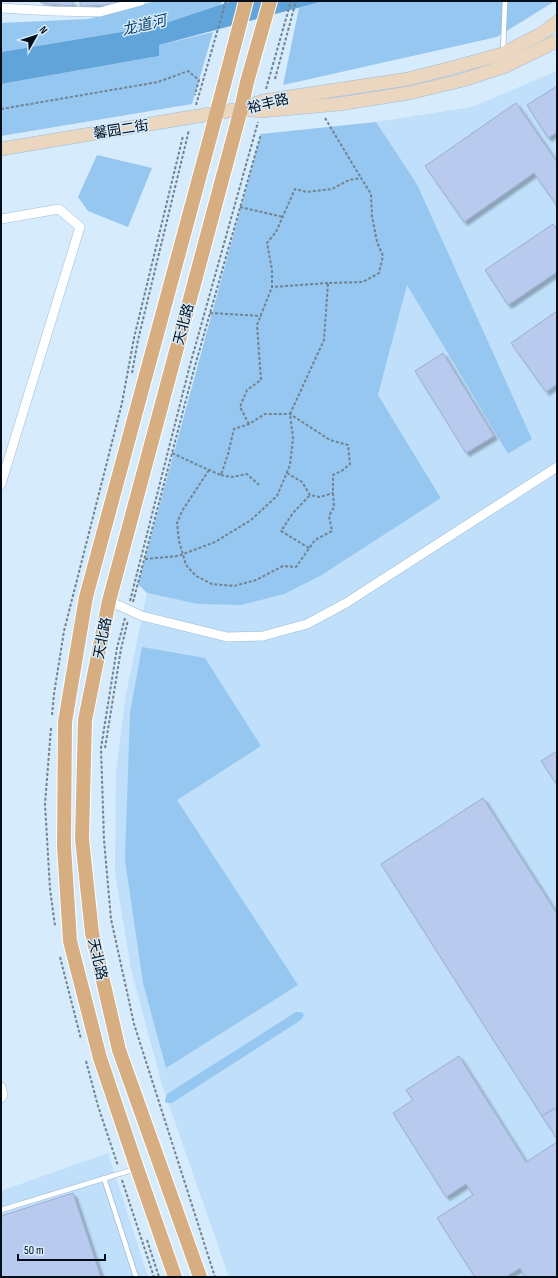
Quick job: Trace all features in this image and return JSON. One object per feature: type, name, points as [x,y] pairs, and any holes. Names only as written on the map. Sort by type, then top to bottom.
[{"type":"main road","name":"天北路","points":[[175,1277],[100,1058],[70,941],[64,846],[65,722],[86,597],[246,1]]},
{"type":"main road","name":"天北路","points":[[200,1277],[120,1050],[92,933],[82,838],[85,720],[109,601],[241,110],[247,82],[270,1]]},
{"type":"street","points":[[1,8],[100,12],[141,1]]},
{"type":"street","name":"裕丰路","points":[[241,110],[408,79],[502,54],[542,34],[557,22]]},
{"type":"street","name":"裕丰路","points":[[262,106],[339,104],[408,93],[463,80],[506,66],[557,41]]},
{"type":"street","name":"馨园二街","points":[[1,149],[241,110]]},
{"type":"street","points":[[1,218],[59,209],[80,227],[1,484]]},
{"type":"street","points":[[109,601],[129,611],[175,625],[227,637],[263,636],[306,624],[346,603],[557,467]]},
{"type":"street","points":[[1,1087],[3,1095],[1,1098]]},
{"type":"lane","points":[[502,54],[505,1]]},
{"type":"lane","points":[[1,1210],[137,1168]]},
{"type":"lane","points":[[104,1178],[136,1277]]},
{"type":"path","points":[[138,340],[192,117],[226,1]]},
{"type":"path","points":[[105,748],[121,649],[129,611],[190,365],[290,1]]},
{"type":"path","points":[[275,79],[296,1]]},
{"type":"path","points":[[1,109],[158,82],[188,71],[199,80],[195,95]]},
{"type":"path","points":[[272,287],[363,282],[378,273],[383,256],[377,242],[372,216],[371,194],[325,118]]},
{"type":"path","points":[[215,1277],[134,1024],[111,919],[104,840],[101,748],[117,648],[145,558],[210,313],[261,134]]},
{"type":"path","points":[[249,424],[240,407],[247,390],[261,380],[257,326],[272,287],[272,270],[267,243],[276,232],[295,189],[307,192],[332,189],[349,180],[361,178]]},
{"type":"path","points":[[240,207],[283,217]]},
{"type":"path","points":[[145,558],[178,556],[215,542],[251,520],[277,496],[290,466],[293,438],[290,414],[324,340],[328,284]]},
{"type":"path","points":[[210,313],[261,316]]},
{"type":"path","points":[[209,470],[182,511],[177,523],[179,541],[186,565],[196,576],[212,584],[234,586],[256,580],[283,566],[296,567],[316,540],[332,531],[329,516],[334,507],[333,474],[343,470],[350,464],[348,445],[330,440],[290,414],[265,414],[249,424],[234,429],[221,474]]},
{"type":"path","points":[[172,454],[209,470],[232,477],[247,474],[259,485]]},
{"type":"path","points":[[286,473],[302,482],[310,495],[320,497],[333,493]]},
{"type":"path","points":[[310,495],[293,513],[281,531],[310,548]]},
{"type":"shaded area","points":[[156,1],[222,1],[220,6],[157,26],[1,52],[1,23],[88,19]]},
{"type":"shaded area","name":"龙道河","points":[[232,1],[324,1],[159,45],[159,56],[1,84],[1,52],[157,26]]},
{"type":"shaded area","points":[[324,1],[555,1],[497,37],[283,85],[299,8]]},
{"type":"shaded area","points":[[213,32],[192,104],[1,136],[1,84],[159,56],[159,45]]},
{"type":"shaded area","points":[[557,71],[557,1277],[229,1277],[162,1085],[131,969],[115,873],[116,772],[126,694],[147,593],[198,604],[441,497],[378,395],[407,285],[508,454],[532,439],[417,184],[376,122],[472,107]]},
{"type":"shaded area","points":[[376,122],[417,184],[532,439],[508,454],[407,285],[378,395],[441,498],[320,576],[284,594],[241,605],[198,604],[147,593],[138,584],[261,134]]},
{"type":"shaded area","points":[[97,155],[152,168],[128,227],[88,211],[78,197]]},
{"type":"shaded area","points":[[142,647],[205,658],[261,746],[177,800],[298,985],[166,1068],[143,983],[125,860],[130,713]]},
{"type":"shaded area","points":[[296,1012],[302,1012],[304,1015],[301,1020],[172,1103],[166,1103],[165,1100],[167,1094]]},
{"type":"shaded area","points":[[108,1153],[148,1277],[1,1277],[1,1191]]},
{"type":"building","points":[[41,1],[73,1],[73,6],[41,3]]},
{"type":"building","points":[[80,1],[122,1],[111,5],[80,6]]},
{"type":"building","points":[[557,86],[557,132],[548,138],[527,105]]},
{"type":"building","points":[[516,103],[557,162],[557,206],[534,173],[464,222],[425,166]]},
{"type":"building","points":[[553,224],[557,230],[557,272],[508,305],[485,270]]},
{"type":"building","points":[[557,311],[557,384],[546,392],[511,343]]},
{"type":"building","points":[[443,353],[494,436],[466,453],[415,371]]},
{"type":"building","points":[[557,751],[557,785],[541,761]]},
{"type":"building","points":[[483,798],[557,914],[557,1107],[542,1116],[381,864]]},
{"type":"building","points":[[459,1056],[526,1162],[557,1142],[557,1277],[525,1277],[520,1268],[506,1277],[475,1277],[437,1218],[473,1195],[466,1184],[446,1197],[393,1113],[413,1100],[406,1090]]},
{"type":"building","points":[[557,1107],[557,1139],[542,1116]]},
{"type":"building","points":[[73,1193],[101,1277],[1,1277],[1,1216]]}]
